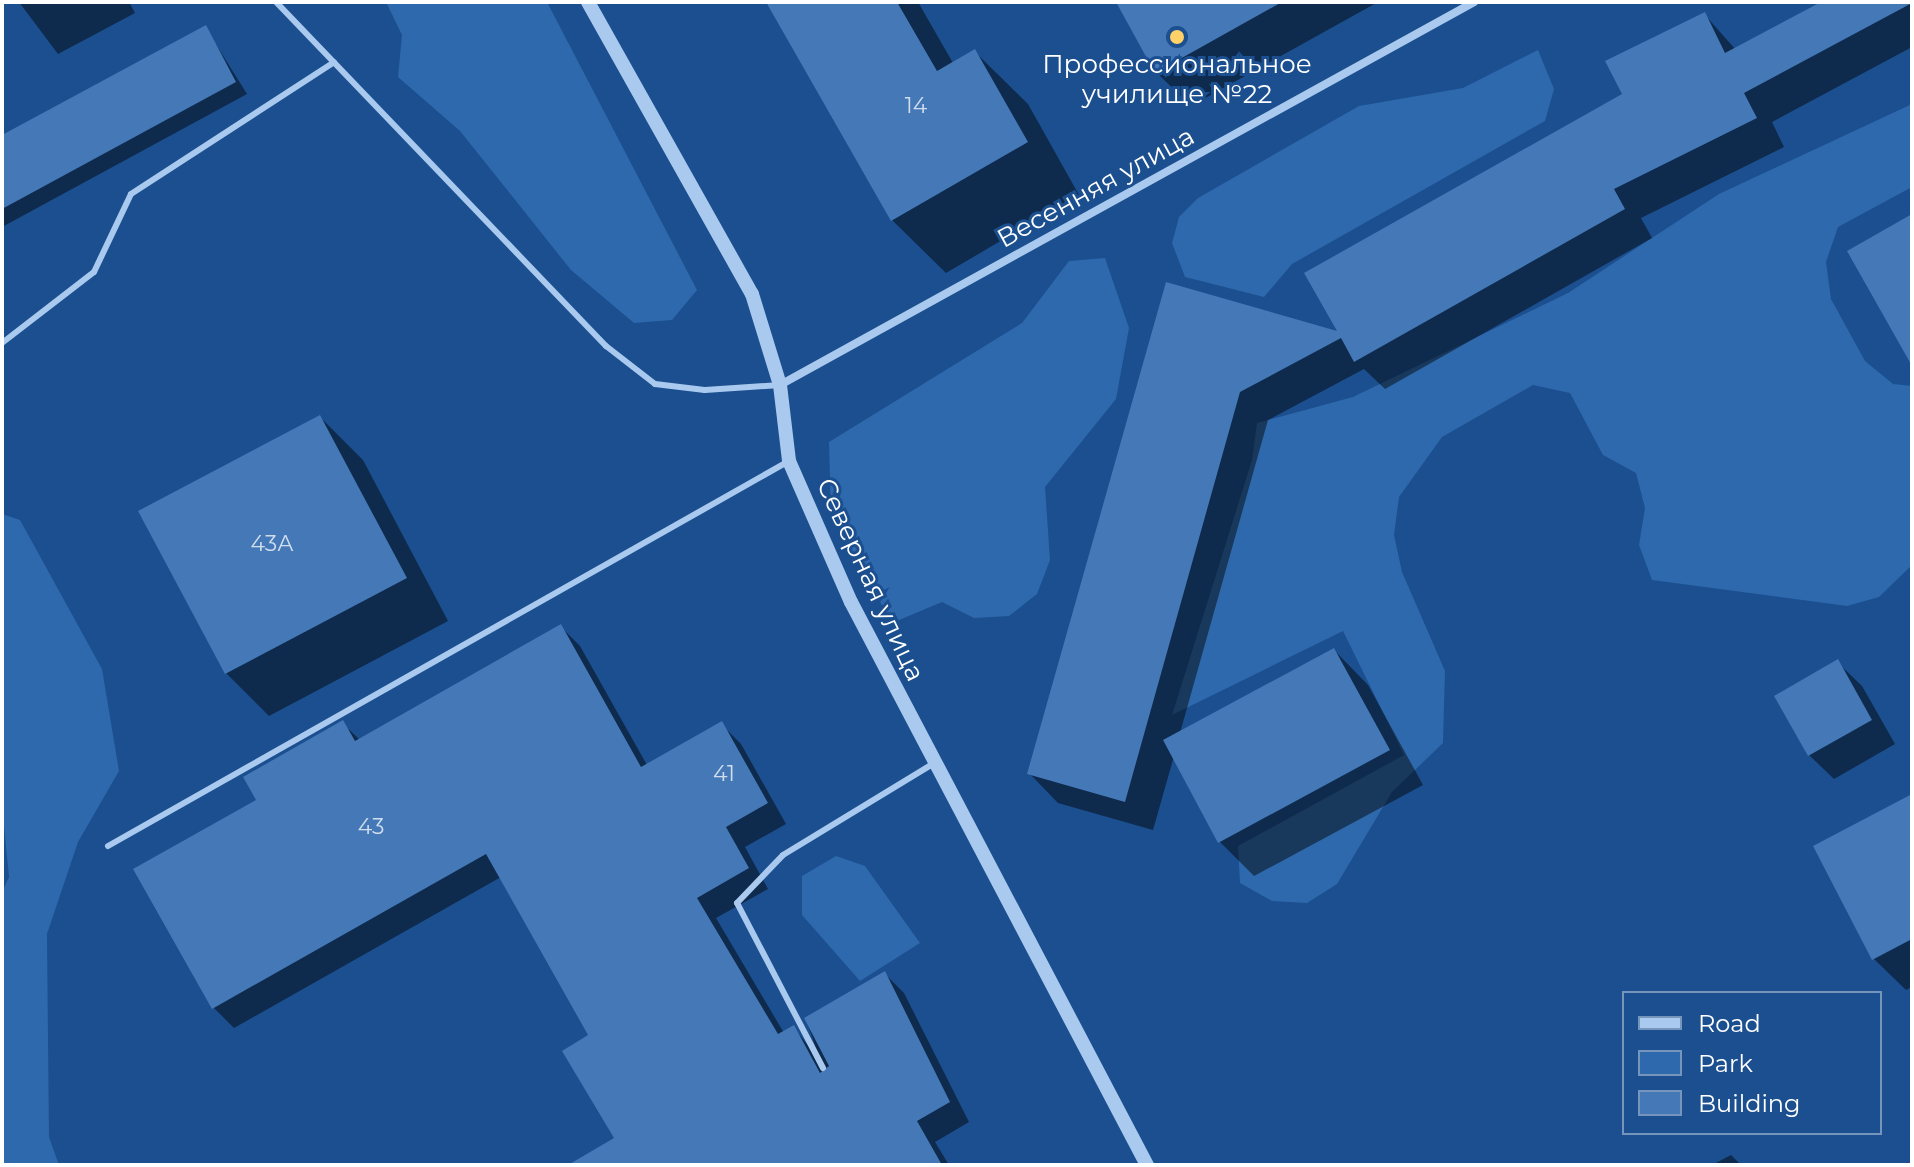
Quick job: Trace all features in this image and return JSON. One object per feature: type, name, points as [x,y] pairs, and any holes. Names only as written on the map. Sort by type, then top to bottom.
[{"type":"street","name":"Северная улица","points":[[588,2],[752,294],[780,385],[789,461],[931,765],[1147,1165]]},
{"type":"street","name":"Весенняя улица","points":[[780,385],[1474,2]]},
{"type":"lane","points":[[276,2],[606,346],[655,384],[705,390],[780,385]]},
{"type":"lane","points":[[2,343],[94,272],[131,194],[334,62]]},
{"type":"lane","points":[[108,846],[789,461]]},
{"type":"lane","points":[[823,1068],[737,903],[783,855],[931,765]]},
{"type":"green space","points":[[386,2],[547,2],[697,290],[672,320],[634,323],[571,270],[460,131],[398,77],[402,35]]},
{"type":"green space","points":[[1538,50],[1554,89],[1545,121],[1292,264],[1264,297],[1185,277],[1172,243],[1179,217],[1198,198],[1359,106],[1463,88]]},
{"type":"green space","points":[[1912,104],[1912,187],[1838,227],[1826,262],[1831,299],[1865,361],[1893,384],[1912,386],[1912,565],[1879,597],[1847,606],[1652,580],[1639,545],[1645,508],[1636,473],[1603,455],[1570,393],[1533,385],[1442,437],[1399,497],[1394,535],[1402,572],[1445,671],[1443,743],[1392,792],[1337,884],[1307,903],[1272,901],[1240,883],[1238,846],[1404,755],[1343,631],[1172,715],[1252,460],[1257,423],[1353,397],[1568,293],[1719,194]]},
{"type":"green space","points":[[1105,258],[1129,328],[1116,399],[1045,487],[1050,560],[1037,594],[1009,616],[974,618],[942,602],[892,623],[831,516],[829,442],[1022,323],[1069,261]]},
{"type":"green space","points":[[2,514],[20,520],[102,669],[119,771],[78,842],[47,934],[49,1137],[59,1165],[2,1165],[2,892],[9,877],[2,806]]},
{"type":"green space","points":[[836,856],[865,866],[920,943],[860,981],[802,915],[802,876]]},
{"type":"building","points":[[766,2],[897,2],[937,71],[975,49],[1028,142],[891,221]]},
{"type":"building","name":"Профессиональное училище №22","points":[[1116,2],[1282,2],[1155,73]]},
{"type":"building","points":[[1821,2],[1912,3],[1744,93],[1757,118],[1614,189],[1625,209],[1354,362],[1341,338],[1240,392],[1125,802],[1027,774],[1166,282],[1337,331],[1304,273],[1622,94],[1605,61],[1705,12],[1725,53]]},
{"type":"building","points":[[206,25],[236,82],[2,209],[2,135]]},
{"type":"building","points":[[1912,214],[1912,366],[1847,251]]},
{"type":"building","points":[[320,415],[407,578],[225,674],[138,511]]},
{"type":"building","points":[[561,624],[641,767],[722,721],[768,803],[726,827],[749,868],[697,898],[778,1034],[794,1025],[820,1073],[829,1066],[804,1018],[885,971],[950,1102],[917,1121],[942,1165],[568,1165],[614,1138],[562,1051],[588,1035],[486,854],[212,1009],[133,869],[256,800],[243,777],[343,720],[355,741]]},
{"type":"building","points":[[1334,648],[1390,750],[1218,843],[1163,740]]},
{"type":"building","points":[[1838,659],[1872,720],[1808,756],[1774,696]]},
{"type":"building","points":[[1912,794],[1912,939],[1872,960],[1813,846]]},
{"type":"place","name":"Профессиональное училище №22","points":[[1177,37]]}]
